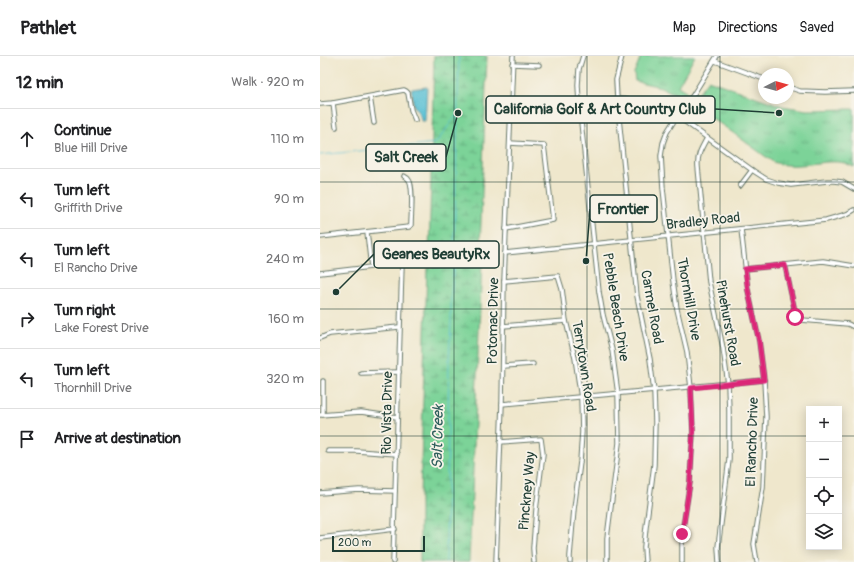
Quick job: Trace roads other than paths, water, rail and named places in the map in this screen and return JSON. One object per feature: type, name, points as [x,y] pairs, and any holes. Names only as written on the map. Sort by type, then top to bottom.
[{"type":"street","name":"Potomac Drive","points":[[496,562],[502,404],[504,281],[513,56]]},
{"type":"street","name":"Pebble Beach Drive","points":[[583,56],[579,69],[579,102],[599,292],[612,350],[618,394],[619,443],[608,532],[607,562]]},
{"type":"street","name":"Carmel Road","points":[[622,56],[616,80],[617,99],[637,296],[650,359],[654,391],[654,465],[645,534],[645,562]]},
{"type":"street","name":"Thornhill Drive","points":[[682,562],[682,534],[690,482],[693,432],[691,388],[687,352],[677,310],[673,281],[662,188],[661,156],[663,143],[667,132],[693,95],[717,56]]},
{"type":"street","points":[[715,61],[758,77]]},
{"type":"street","points":[[512,64],[539,65]]},
{"type":"street","points":[[794,89],[800,91],[825,92],[854,91]]},
{"type":"street","points":[[320,104],[370,97],[404,90],[408,93],[411,110],[415,120]]},
{"type":"street","points":[[370,97],[374,123]]},
{"type":"street","points":[[511,104],[579,102],[617,99],[643,101],[677,116],[766,179],[791,185],[834,181],[842,182],[854,189]]},
{"type":"street","points":[[333,103],[336,127]]},
{"type":"street","name":"Pinehurst Road","points":[[707,138],[699,152],[697,160],[709,282],[720,329],[728,384],[729,411],[729,460],[718,547],[720,562]]},
{"type":"street","points":[[506,229],[553,220],[544,145],[510,143]]},
{"type":"street","points":[[740,186],[752,170]]},
{"type":"street","points":[[320,237],[409,227],[411,225],[411,186],[408,178],[404,176]]},
{"type":"street","name":"Bradley Road","points":[[505,253],[826,220],[847,214],[854,210]]},
{"type":"street","name":"El Rancho Drive","points":[[741,228],[748,290],[759,341],[764,380],[766,417],[763,487],[754,544],[757,562]]},
{"type":"street","points":[[320,273],[371,268],[367,232]]},
{"type":"street","points":[[745,269],[823,261],[854,266]]},
{"type":"street","name":"Rio Vista Drive","points":[[393,562],[402,264]]},
{"type":"street","points":[[785,265],[795,317],[802,320],[848,324],[854,327]]},
{"type":"street","name":"Terrytown Road","points":[[504,281],[558,276],[562,289],[566,321],[575,358],[581,398],[582,432],[570,562]]},
{"type":"street","points":[[503,326],[566,321]]},
{"type":"street","points":[[320,338],[330,334],[399,327]]},
{"type":"street","points":[[503,366],[533,364]]},
{"type":"street","points":[[361,372],[399,372]]},
{"type":"street","points":[[502,404],[691,388],[764,380]]},
{"type":"street","points":[[323,382],[321,415],[361,412],[398,417]]},
{"type":"street","name":"Pinckney Way","points":[[500,442],[541,439],[543,454],[536,510],[533,548],[534,562]]},
{"type":"street","points":[[328,452],[357,451],[397,454]]},
{"type":"street","points":[[320,493],[359,490],[395,490]]},
{"type":"street","points":[[320,538],[395,529]]},
{"type":"water","points":[[427,87],[425,121],[421,121],[420,115],[413,104],[411,89]]},
{"type":"waterway","name":"Salt Creek","points":[[454,252],[459,56]]},
{"type":"waterway","points":[[320,155],[436,143],[458,113]]},
{"type":"waterway","name":"Salt Creek","points":[[446,562],[449,362],[451,298],[454,265]]},
{"type":"place","name":"Salt Creek","points":[[458,113]]},
{"type":"place","name":"California Golf & Art Country Club","points":[[779,113]]},
{"type":"place","name":"Frontier","points":[[586,261]]},
{"type":"place","name":"Geanes BeautyRx","points":[[336,292]]}]
